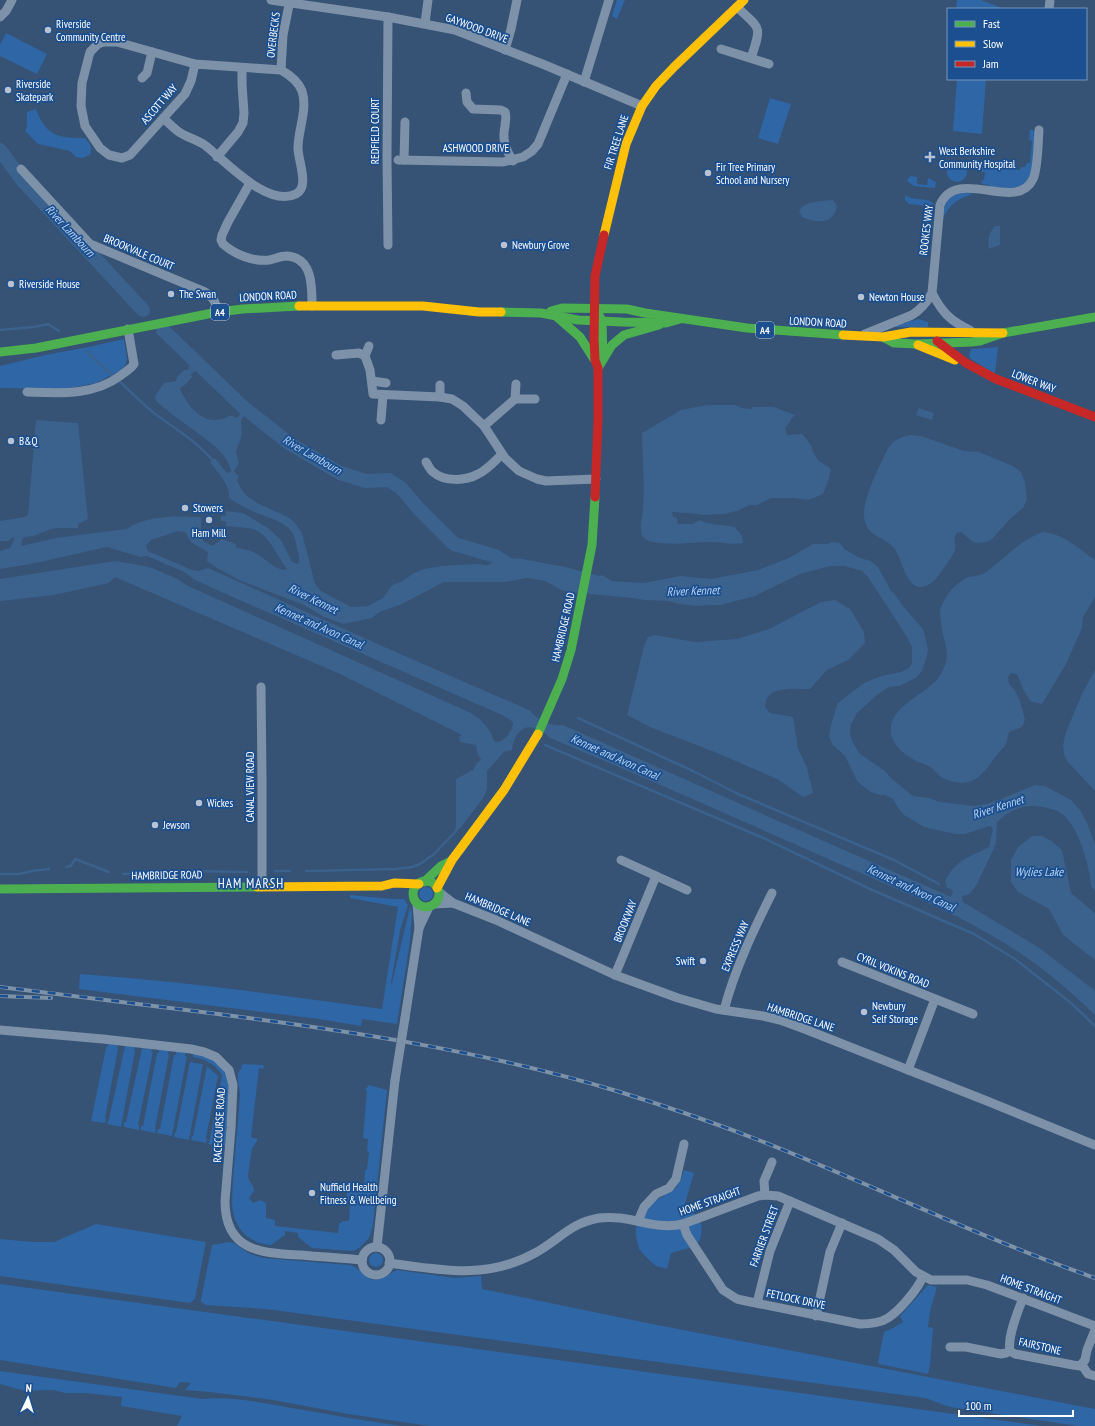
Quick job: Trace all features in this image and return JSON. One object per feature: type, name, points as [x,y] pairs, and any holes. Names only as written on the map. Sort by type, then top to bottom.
[{"type":"main road","name":"FIR TREE LANE","points":[[595,308],[595,281],[603,239],[626,144],[642,106],[664,77],[744,0]]},
{"type":"main road","name":"LONDON ROAD","points":[[0,352],[30,349],[218,312],[258,308],[312,306],[423,306],[479,312],[541,313],[578,320],[666,323],[680,319]]},
{"type":"main road","name":"LONDON ROAD","points":[[541,313],[562,308],[627,309],[680,319],[776,332],[883,337],[896,334],[917,333],[1004,333]]},
{"type":"main road","name":"HAMBRIDGE ROAD","points":[[438,890],[452,860],[504,790],[537,735],[550,709],[562,679],[571,650],[592,545],[596,479],[599,362],[598,321],[595,308]]},
{"type":"main road","points":[[556,316],[580,337],[599,362],[612,344],[624,335],[666,323]]},
{"type":"main road","name":"LONDON ROAD","points":[[883,337],[894,343],[917,344],[972,342],[980,341],[1004,333],[1095,317]]},
{"type":"main road","name":"LOWER WAY","points":[[917,333],[940,343],[966,362],[996,379],[1095,417]]},
{"type":"main road","points":[[966,362],[965,351],[972,342]]},
{"type":"main road","name":"LOWER WAY","points":[[917,344],[952,359],[966,362]]},
{"type":"main road","name":"HAMBRIDGE ROAD","points":[[0,888],[59,889],[382,886],[394,883],[421,883],[441,866],[452,860]]},
{"type":"main road","points":[[421,883],[433,884],[438,890],[438,898],[432,905],[423,907],[415,900],[414,890],[421,883]]},
{"type":"main road","name":"HAMBRIDGE ROAD","points":[[382,886],[415,900]]},
{"type":"street","points":[[0,17],[6,11],[12,0]]},
{"type":"street","name":"GAYWOOD DRIVE","points":[[271,0],[425,23],[455,30],[567,74],[642,106]]},
{"type":"street","points":[[425,23],[428,0]]},
{"type":"street","points":[[505,50],[512,29],[517,0]]},
{"type":"street","points":[[584,82],[609,0]]},
{"type":"street","name":"OVERBECKS","points":[[281,70],[283,35],[289,2]]},
{"type":"street","points":[[737,7],[758,28],[758,35],[751,58]]},
{"type":"street","name":"REDFIELD COURT","points":[[388,17],[388,245]]},
{"type":"street","name":"ASCOTT WAY","points":[[152,52],[117,42],[103,42],[98,44],[90,52],[82,83],[80,106],[85,126],[94,141],[100,148],[109,154],[122,158],[130,155],[185,94],[195,64]]},
{"type":"street","points":[[721,49],[769,64]]},
{"type":"street","points":[[142,78],[147,74],[152,52],[195,64],[281,70],[291,76],[300,86],[304,97],[303,115],[298,141],[303,184],[299,192],[290,196],[274,195],[250,184],[199,142],[179,132],[163,118]]},
{"type":"street","points":[[217,157],[238,132],[243,123],[242,68]]},
{"type":"street","name":"ASHWOOD DRIVE","points":[[405,122],[401,160],[513,161],[532,151],[538,144],[567,74]]},
{"type":"street","points":[[466,93],[467,102],[474,109],[501,110],[505,112],[506,118],[503,137],[504,145],[513,161]]},
{"type":"street","name":"ROOKES WAY","points":[[932,293],[940,205],[942,200],[948,193],[961,188],[1007,192],[1019,192],[1025,189],[1035,175],[1039,130]]},
{"type":"street","name":"BROOKVALE COURT","points":[[21,170],[90,244],[204,292],[211,296],[214,300],[218,312]]},
{"type":"street","points":[[250,184],[225,229],[221,240],[223,244],[244,257],[256,260],[268,260],[287,256],[297,259],[308,270],[311,278],[312,306]]},
{"type":"street","points":[[932,293],[938,304],[951,320],[973,332]]},
{"type":"street","points":[[860,336],[918,312],[932,293]]},
{"type":"street","points":[[26,392],[39,387],[81,392],[105,385],[114,380],[132,367],[134,362],[128,329]]},
{"type":"street","points":[[365,356],[370,346]]},
{"type":"street","points":[[336,355],[359,353],[365,356],[372,382],[373,394],[440,397],[452,399],[458,402],[484,426],[502,454],[519,471],[537,480],[596,479]]},
{"type":"street","points":[[372,382],[386,383]]},
{"type":"street","points":[[515,399],[516,384]]},
{"type":"street","points":[[440,385],[440,397]]},
{"type":"street","points":[[381,420],[383,395]]},
{"type":"street","points":[[484,426],[515,399],[535,399]]},
{"type":"street","points":[[426,462],[429,473],[449,479],[464,478],[477,475],[502,454]]},
{"type":"street","name":"CANAL VIEW ROAD","points":[[261,687],[262,886]]},
{"type":"street","points":[[620,860],[687,890]]},
{"type":"street","name":"BROOKWAY","points":[[615,975],[656,876]]},
{"type":"street","name":"HAMBRIDGE LANE","points":[[438,890],[453,903],[496,920],[615,975],[678,998],[724,1010],[780,1020],[1095,1145]]},
{"type":"street","name":"EXPRESS WAY","points":[[724,1010],[740,961],[753,930],[772,894]]},
{"type":"street","points":[[377,1247],[395,1080],[419,928],[415,900]]},
{"type":"street","name":"HAMBRIDGE LANE","points":[[432,905],[453,903]]},
{"type":"street","points":[[419,928],[432,905]]},
{"type":"street","name":"CYRIL VOKINS ROAD","points":[[842,962],[973,1014]]},
{"type":"street","name":"CYRIL VOKINS ROAD","points":[[908,1070],[935,999]]},
{"type":"street","name":"RACECOURSE ROAD","points":[[0,1030],[103,1039],[191,1049],[216,1057],[229,1070],[233,1085],[231,1135],[225,1201],[226,1213],[232,1232],[249,1247],[267,1253],[362,1260]]},
{"type":"street","points":[[638,1221],[644,1207],[656,1194],[669,1188],[676,1180],[684,1144]]},
{"type":"street","points":[[766,1195],[764,1181],[772,1162]]},
{"type":"street","name":"HOME STRAIGHT","points":[[389,1263],[449,1271],[491,1269],[522,1259],[536,1252],[568,1230],[591,1220],[600,1218],[631,1219],[666,1227],[683,1224],[758,1196],[778,1196],[842,1223],[886,1244],[894,1250],[910,1267],[923,1276],[938,1281],[975,1282],[987,1284],[1095,1326]]},
{"type":"street","name":"FARRIER STREET","points":[[757,1303],[770,1251],[790,1201]]},
{"type":"street","points":[[816,1316],[830,1252],[842,1223]]},
{"type":"street","name":"FETLOCK DRIVE","points":[[683,1224],[687,1235],[723,1290],[737,1299],[860,1324],[879,1322],[888,1318],[910,1297],[920,1284],[923,1276]]},
{"type":"street","points":[[373,1247],[377,1247],[385,1251],[389,1258],[389,1263],[382,1272],[374,1274],[367,1271],[362,1264],[362,1260],[365,1252],[373,1247]]},
{"type":"street","name":"FAIRSTONE","points":[[1023,1298],[1014,1324],[1009,1345],[1010,1351],[1015,1354],[1073,1365],[1082,1364]]},
{"type":"street","points":[[1095,1330],[1087,1350],[1085,1360],[1082,1364],[1088,1374],[1095,1376]]},
{"type":"street","points":[[950,1347],[966,1347],[1001,1354],[1010,1351]]},
{"type":"shaded area","points":[[617,0],[625,0],[617,19],[612,16]]},
{"type":"shaded area","points":[[957,0],[981,0],[1002,8],[956,8]]},
{"type":"shaded area","points":[[6,33],[47,54],[37,74],[0,56],[0,45]]},
{"type":"shaded area","points":[[957,80],[986,80],[982,134],[953,131]]},
{"type":"shaded area","points":[[770,98],[791,104],[778,144],[758,138]]},
{"type":"shaded area","points":[[36,109],[44,125],[54,134],[67,137],[85,138],[90,146],[90,155],[82,158],[76,157],[70,151],[38,144],[25,131],[27,126],[27,112]]},
{"type":"shaded area","points":[[1030,129],[1035,133],[1032,171],[1029,178],[1020,186],[1014,188],[989,187],[989,185],[982,184],[981,180],[984,180],[985,172],[982,172],[982,167],[1002,169],[1003,164],[1015,166],[1017,170],[1020,170],[1021,167],[1025,167],[1027,163],[1030,163],[1032,141],[1029,140]]},
{"type":"shaded area","points":[[957,162],[964,165],[967,172],[964,179],[957,182],[950,179],[947,172],[950,165]]},
{"type":"shaded area","points":[[910,176],[917,177],[917,184],[927,185],[928,178],[936,182],[935,188],[914,186],[907,181]]},
{"type":"shaded area","points":[[964,192],[973,194],[954,203],[942,220],[947,202],[953,196]]},
{"type":"shaded area","points":[[905,195],[912,198],[927,200],[934,204],[927,206],[909,204],[905,200]]},
{"type":"shaded area","points":[[909,318],[912,321],[918,319],[928,322],[928,327],[895,327],[900,322],[903,324],[909,321]]},
{"type":"shaded area","points":[[124,339],[127,359],[125,366],[118,372],[96,383],[65,389],[0,388],[0,366]]},
{"type":"shaded area","points":[[998,347],[995,374],[971,359],[969,356],[971,349]]},
{"type":"shaded area","points":[[426,887],[431,889],[433,894],[431,899],[426,901],[421,899],[419,894],[421,889]]},
{"type":"shaded area","points":[[350,895],[404,899],[408,905],[400,931],[391,983],[410,907],[412,912],[410,941],[397,1024],[362,1019],[361,1026],[319,1019],[79,989],[80,974],[193,984],[382,1009],[398,907],[350,898]]},
{"type":"shaded area","points":[[109,1044],[118,1045],[118,1049],[105,1123],[91,1121],[106,1048]]},
{"type":"shaded area","points":[[125,1046],[134,1046],[135,1051],[121,1127],[107,1124]]},
{"type":"shaded area","points":[[142,1048],[152,1049],[151,1052],[153,1052],[138,1125],[139,1130],[124,1127],[124,1122],[126,1122]]},
{"type":"shaded area","points":[[159,1049],[169,1050],[169,1055],[155,1133],[141,1130],[141,1126],[143,1126]]},
{"type":"shaded area","points":[[176,1051],[186,1052],[185,1056],[187,1056],[172,1136],[157,1133],[158,1129],[160,1129]]},
{"type":"shaded area","points":[[193,1054],[212,1059],[225,1071],[230,1087],[225,1146],[208,1144],[222,1075],[213,1065],[202,1059],[193,1057]]},
{"type":"shaded area","points":[[190,1062],[203,1064],[189,1140],[174,1137]]},
{"type":"shaded area","points":[[243,1064],[263,1065],[264,1067],[263,1069],[259,1068],[251,1137],[257,1139],[257,1141],[252,1149],[248,1175],[254,1191],[249,1198],[253,1203],[260,1200],[266,1203],[266,1218],[275,1220],[275,1226],[338,1233],[339,1223],[342,1223],[342,1221],[349,1221],[350,1203],[346,1202],[348,1184],[364,1185],[365,1170],[367,1169],[369,1152],[367,1151],[368,1139],[363,1138],[367,1091],[365,1090],[369,1085],[387,1090],[373,1224],[370,1236],[359,1248],[353,1251],[312,1248],[298,1237],[298,1233],[285,1231],[285,1235],[271,1245],[262,1244],[248,1237],[238,1226],[233,1212],[232,1203],[240,1094],[238,1073]]},
{"type":"shaded area","points":[[207,1066],[218,1076],[206,1143],[191,1140]]},
{"type":"shaded area","points":[[684,1170],[694,1173],[684,1207],[698,1217],[702,1230],[701,1236],[699,1242],[689,1248],[671,1253],[667,1269],[656,1266],[639,1249],[636,1228],[655,1201],[676,1188]]},
{"type":"shaded area","points":[[96,1224],[206,1242],[195,1299],[190,1303],[0,1276],[0,1239],[54,1242]]},
{"type":"shaded area","points":[[229,1242],[234,1243],[248,1253],[263,1258],[350,1265],[358,1269],[369,1278],[377,1280],[397,1270],[454,1278],[481,1276],[482,1289],[647,1323],[1095,1409],[1095,1426],[1078,1426],[950,1407],[925,1398],[266,1309],[206,1305],[201,1302],[201,1299],[212,1245]]},
{"type":"shaded area","points":[[376,1253],[381,1255],[383,1260],[381,1265],[376,1267],[371,1265],[369,1260],[371,1255]]},
{"type":"shaded area","points":[[0,1284],[1042,1426],[430,1426],[348,1414],[273,1400],[185,1390],[191,1383],[180,1382],[176,1388],[0,1360]]},
{"type":"shaded area","points":[[928,1285],[937,1287],[930,1311],[928,1327],[933,1328],[928,1374],[879,1364],[878,1362],[884,1332],[903,1322],[900,1316]]},
{"type":"shaded area","points":[[0,1371],[202,1399],[214,1398],[250,1401],[401,1426],[177,1426],[182,1416],[121,1406],[122,1397],[85,1393],[65,1393],[53,1390],[25,1391],[0,1384]]},
{"type":"water","points":[[833,200],[837,206],[835,212],[832,217],[824,221],[802,217],[799,211],[809,203]]},
{"type":"water","points":[[995,226],[1000,226],[1000,245],[989,249],[989,237]]},
{"type":"water","points":[[190,364],[196,371],[191,374],[192,377],[186,384],[180,388],[186,400],[196,412],[208,419],[215,420],[231,416],[237,418],[241,412],[244,416],[241,420],[242,434],[236,452],[239,463],[234,471],[239,476],[237,480],[241,489],[247,496],[259,504],[288,517],[295,523],[302,533],[315,584],[321,591],[351,607],[368,606],[383,598],[392,585],[401,582],[414,573],[424,569],[474,564],[489,565],[495,561],[517,558],[565,567],[600,576],[603,575],[611,581],[644,583],[680,576],[711,579],[758,570],[789,558],[813,544],[827,544],[832,542],[840,543],[844,549],[860,558],[871,561],[878,567],[891,591],[923,629],[928,649],[922,671],[916,678],[899,686],[889,687],[877,695],[857,713],[851,724],[850,735],[853,743],[860,754],[885,771],[892,779],[913,796],[929,798],[940,802],[974,806],[998,800],[1035,785],[1045,786],[1071,800],[1080,810],[1088,825],[1095,845],[1095,891],[1091,886],[1086,858],[1082,847],[1068,819],[1062,814],[1053,810],[1030,806],[1014,810],[997,822],[996,844],[977,884],[970,894],[962,897],[963,902],[1038,947],[1093,989],[1095,991],[1095,1015],[1035,964],[990,934],[965,921],[887,884],[550,738],[544,732],[537,729],[531,727],[521,730],[517,735],[512,750],[504,752],[487,771],[487,788],[484,797],[462,826],[455,832],[456,779],[473,770],[477,763],[481,760],[477,752],[476,745],[460,742],[459,737],[462,735],[340,674],[115,577],[109,583],[54,595],[0,601],[0,579],[115,561],[152,568],[178,579],[186,585],[471,713],[479,718],[485,725],[494,741],[501,741],[507,736],[513,726],[513,722],[502,715],[219,591],[195,580],[184,572],[147,556],[140,557],[107,547],[31,564],[0,569],[0,551],[10,548],[15,538],[13,537],[8,541],[0,541],[0,521],[25,517],[28,515],[36,420],[78,423],[88,519],[78,524],[78,528],[55,528],[24,537],[21,546],[56,538],[126,529],[143,521],[162,517],[201,517],[203,541],[212,546],[222,539],[236,544],[236,547],[259,555],[277,568],[286,570],[266,538],[261,533],[248,528],[226,526],[226,521],[221,521],[221,516],[226,515],[225,511],[243,513],[268,528],[281,540],[292,562],[298,564],[299,555],[291,531],[274,519],[249,510],[229,498],[226,483],[210,462],[215,458],[225,471],[229,473],[231,471],[225,457],[208,440],[156,401],[155,396],[164,383],[176,381],[177,377],[184,370],[188,370]],"holes":[[[178,531],[185,532],[192,543],[208,552],[207,561],[217,568],[239,580],[304,605],[324,617],[343,624],[372,618],[379,612],[400,605],[444,582],[505,582],[527,578],[545,581],[561,590],[569,592],[669,601],[679,604],[699,606],[720,605],[755,596],[800,574],[830,566],[844,566],[862,571],[868,577],[907,637],[912,647],[912,662],[909,668],[901,672],[881,676],[864,683],[838,703],[830,729],[829,736],[832,744],[845,756],[857,781],[871,792],[885,795],[893,799],[904,815],[924,827],[955,834],[965,834],[990,826],[993,829],[989,847],[963,860],[953,869],[945,882],[947,888],[953,891],[951,897],[563,725],[553,725],[544,722],[529,710],[208,568],[198,571],[192,570],[148,551],[146,546],[151,540]]]},
{"type":"water","points":[[707,405],[735,405],[742,408],[751,409],[753,407],[774,407],[795,415],[785,428],[787,435],[802,434],[811,445],[818,460],[831,469],[823,494],[809,500],[771,498],[757,505],[750,505],[737,511],[724,514],[703,515],[672,512],[673,517],[677,518],[678,524],[692,524],[700,520],[708,523],[735,527],[742,536],[743,543],[664,543],[648,540],[643,537],[641,530],[644,488],[642,433],[681,410]]},
{"type":"water","points":[[919,408],[934,413],[932,420],[916,415]]},
{"type":"water","points":[[910,435],[921,436],[964,451],[979,452],[1013,466],[1021,472],[1025,483],[1027,500],[1023,508],[1011,518],[991,540],[978,543],[973,542],[961,532],[957,533],[953,555],[934,581],[921,587],[910,581],[894,548],[870,531],[865,522],[864,514],[871,485],[888,448],[898,439]]},
{"type":"water","points":[[1043,532],[1051,533],[1077,546],[1095,560],[1095,597],[1083,617],[1082,628],[1066,664],[1042,704],[1030,701],[1017,674],[1011,673],[1008,677],[1009,684],[1018,696],[1025,720],[1022,727],[1009,732],[1005,746],[980,776],[974,780],[962,783],[945,779],[929,766],[914,760],[901,751],[892,738],[891,724],[901,709],[932,684],[943,670],[946,663],[947,651],[940,611],[943,602],[949,593],[955,586],[968,577],[983,574],[1026,540]]},
{"type":"water","points":[[835,600],[850,609],[864,632],[865,643],[848,660],[827,670],[810,689],[787,689],[770,694],[767,698],[765,707],[770,713],[793,717],[798,748],[807,768],[813,793],[803,797],[777,779],[717,753],[650,727],[627,715],[644,646],[648,637],[655,635],[695,642],[737,639],[769,629],[821,602]]},
{"type":"water","points":[[1095,670],[1095,791],[1067,761],[1064,754],[1063,745],[1066,732],[1082,694]]},
{"type":"water","name":"Wylies Lake","points":[[1032,836],[1042,836],[1050,840],[1062,850],[1071,893],[1095,913],[1095,960],[1063,935],[1049,909],[1018,892],[1011,882],[1011,860],[1018,847]]},
{"type":"waterway","name":"River Lambourn","points":[[0,150],[22,180],[143,310]]},
{"type":"waterway","points":[[0,330],[34,327],[48,324],[59,331]]},
{"type":"waterway","name":"River Lambourn","points":[[163,330],[242,406],[290,444],[340,473],[366,481],[389,480],[401,488],[420,510],[454,544],[495,556],[517,570]]},
{"type":"waterway","points":[[86,351],[114,377]]},
{"type":"waterway","points":[[118,380],[149,409],[186,436],[214,462]]},
{"type":"waterway","points":[[578,718],[693,771],[736,793],[894,860],[939,884]]},
{"type":"waterway","points":[[545,745],[761,837],[870,889],[974,934],[1015,959],[1071,1003],[1095,1026]]},
{"type":"waterway","points":[[306,871],[396,869],[412,867],[420,864],[434,854],[456,831]]},
{"type":"waterway","points":[[66,867],[71,866],[75,859],[109,872]]},
{"type":"waterway","points":[[0,874],[19,874],[49,869]]},
{"type":"waterway","points":[[123,874],[191,871],[247,872]]},
{"type":"waterway","points":[[275,871],[290,871]]},
{"type":"railway","points":[[0,987],[210,1013],[366,1035],[468,1054],[569,1078],[656,1103],[744,1134],[1010,1246],[1095,1278]]},
{"type":"railway","points":[[0,996],[51,998]]},
{"type":"traffic: fast","points":[[0,352],[36,348],[218,312],[299,306]]},
{"type":"traffic: fast","points":[[551,311],[562,308],[627,309],[747,328],[843,335]]},
{"type":"traffic: fast","points":[[501,312],[541,313],[578,320],[622,322],[666,323],[680,319]]},
{"type":"traffic: fast","points":[[598,313],[602,321],[603,359]]},
{"type":"traffic: fast","points":[[556,316],[580,337],[594,359]]},
{"type":"traffic: fast","points":[[883,337],[894,343],[917,344],[972,342],[980,341],[1003,333],[1095,317]]},
{"type":"traffic: fast","points":[[598,368],[612,345],[624,335],[659,325]]},
{"type":"traffic: fast","points":[[538,734],[562,679],[571,650],[592,545],[595,497]]},
{"type":"traffic: fast","points":[[424,882],[441,866],[451,861]]},
{"type":"traffic: fast","points":[[426,881],[435,885],[439,894],[435,903],[426,907],[417,903],[413,894],[417,885],[426,881]]},
{"type":"traffic: fast","points":[[0,889],[257,887]]},
{"type":"traffic: slow","points":[[604,235],[626,144],[642,106],[656,86],[674,67],[744,0]]},
{"type":"traffic: slow","points":[[299,306],[423,306],[479,312],[501,312]]},
{"type":"traffic: slow","points":[[843,335],[883,337],[911,332],[1003,333]]},
{"type":"traffic: slow","points":[[918,345],[955,360]]},
{"type":"traffic: slow","points":[[437,888],[452,860],[504,790],[538,734]]},
{"type":"traffic: slow","points":[[257,887],[382,886],[394,883],[419,884]]},
{"type":"traffic: jam","points":[[595,497],[598,419],[598,368],[595,360],[594,340],[595,276],[604,235]]},
{"type":"traffic: jam","points":[[937,341],[966,363],[996,379],[1095,417]]},
{"type":"place","name":"Riverside Community Centre","points":[[48,30]]},
{"type":"place","name":"Riverside Skatepark","points":[[8,90]]},
{"type":"place","name":"West Berkshire Community Hospital","points":[[930,157]]},
{"type":"place","name":"Fir Tree Primary School and Nursery","points":[[708,173]]},
{"type":"place","name":"Newbury Grove","points":[[504,245]]},
{"type":"place","name":"Riverside House","points":[[11,284]]},
{"type":"place","name":"The Swan","points":[[171,294]]},
{"type":"place","name":"Newton House","points":[[861,297]]},
{"type":"place","name":"B&Q","points":[[11,441]]},
{"type":"place","name":"Stowers","points":[[185,508]]},
{"type":"place","name":"Ham Mill","points":[[209,520]]},
{"type":"place","name":"Wickes","points":[[199,803]]},
{"type":"place","name":"Jewson","points":[[155,825]]},
{"type":"place","name":"Swift","points":[[703,961]]},
{"type":"place","name":"Newbury Self Storage","points":[[864,1012]]},
{"type":"place","name":"Nuffield Health Fitness & Wellbeing","points":[[312,1193]]},
{"type":"district","name":"HAM MARSH","points":[[251,883]]},
{"type":"water label","name":"River Kennet","points":[[693,591]]},
{"type":"water label","name":"River Kennet","points":[[313,599]]},
{"type":"water label","name":"Kennet and Avon Canal","points":[[319,626]]},
{"type":"water label","name":"Kennet and Avon Canal","points":[[615,757]]},
{"type":"water label","name":"River Kennet","points":[[998,807]]},
{"type":"water label","name":"Kennet and Avon Canal","points":[[911,888]]}]
